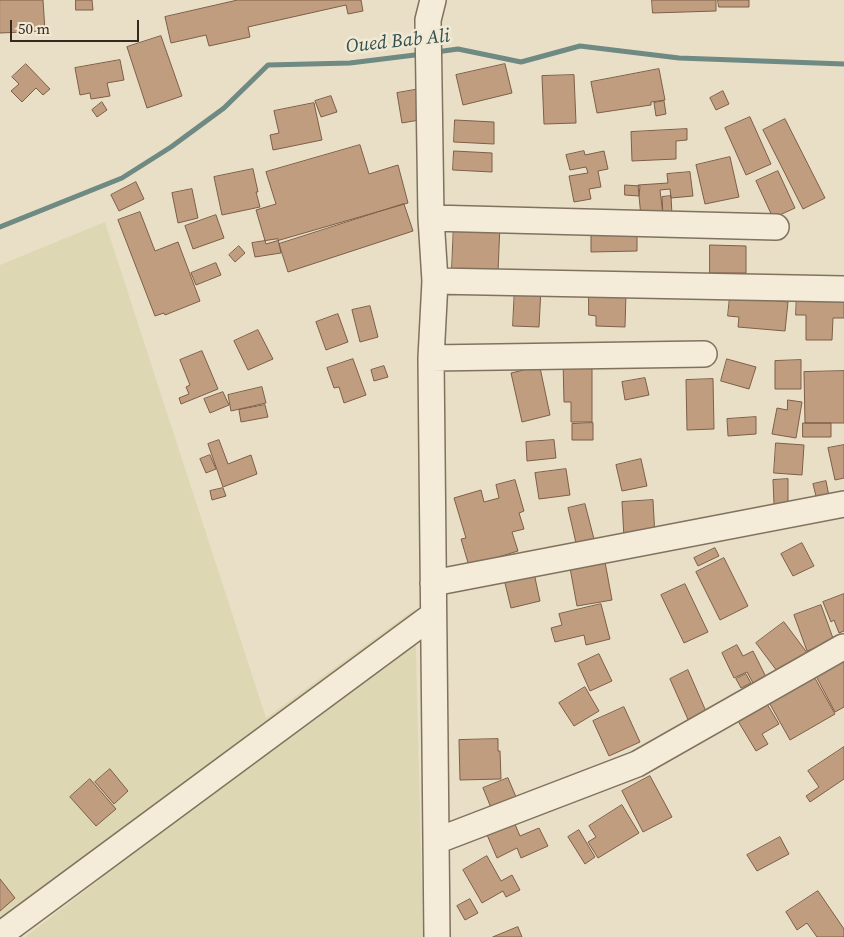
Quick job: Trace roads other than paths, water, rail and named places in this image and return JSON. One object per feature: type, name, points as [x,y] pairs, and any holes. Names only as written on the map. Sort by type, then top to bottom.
[{"type":"street","points":[[430,10],[432,218],[435,281],[431,358],[437,937]]},
{"type":"street","points":[[432,218],[776,227]]},
{"type":"street","points":[[435,281],[844,289]]},
{"type":"street","points":[[431,358],[704,354]]},
{"type":"street","points":[[433,583],[844,504]]},
{"type":"street","points":[[0,936],[433,615]]},
{"type":"street","points":[[436,841],[637,764],[843,647]]},
{"type":"waterway","name":"Oued Bab Ali","points":[[436,52],[458,49],[521,62],[580,46],[679,58],[844,64]]},
{"type":"waterway","name":"Oued Bab Ali","points":[[0,227],[122,178],[171,147],[224,108],[268,65],[350,63],[423,54]]}]
